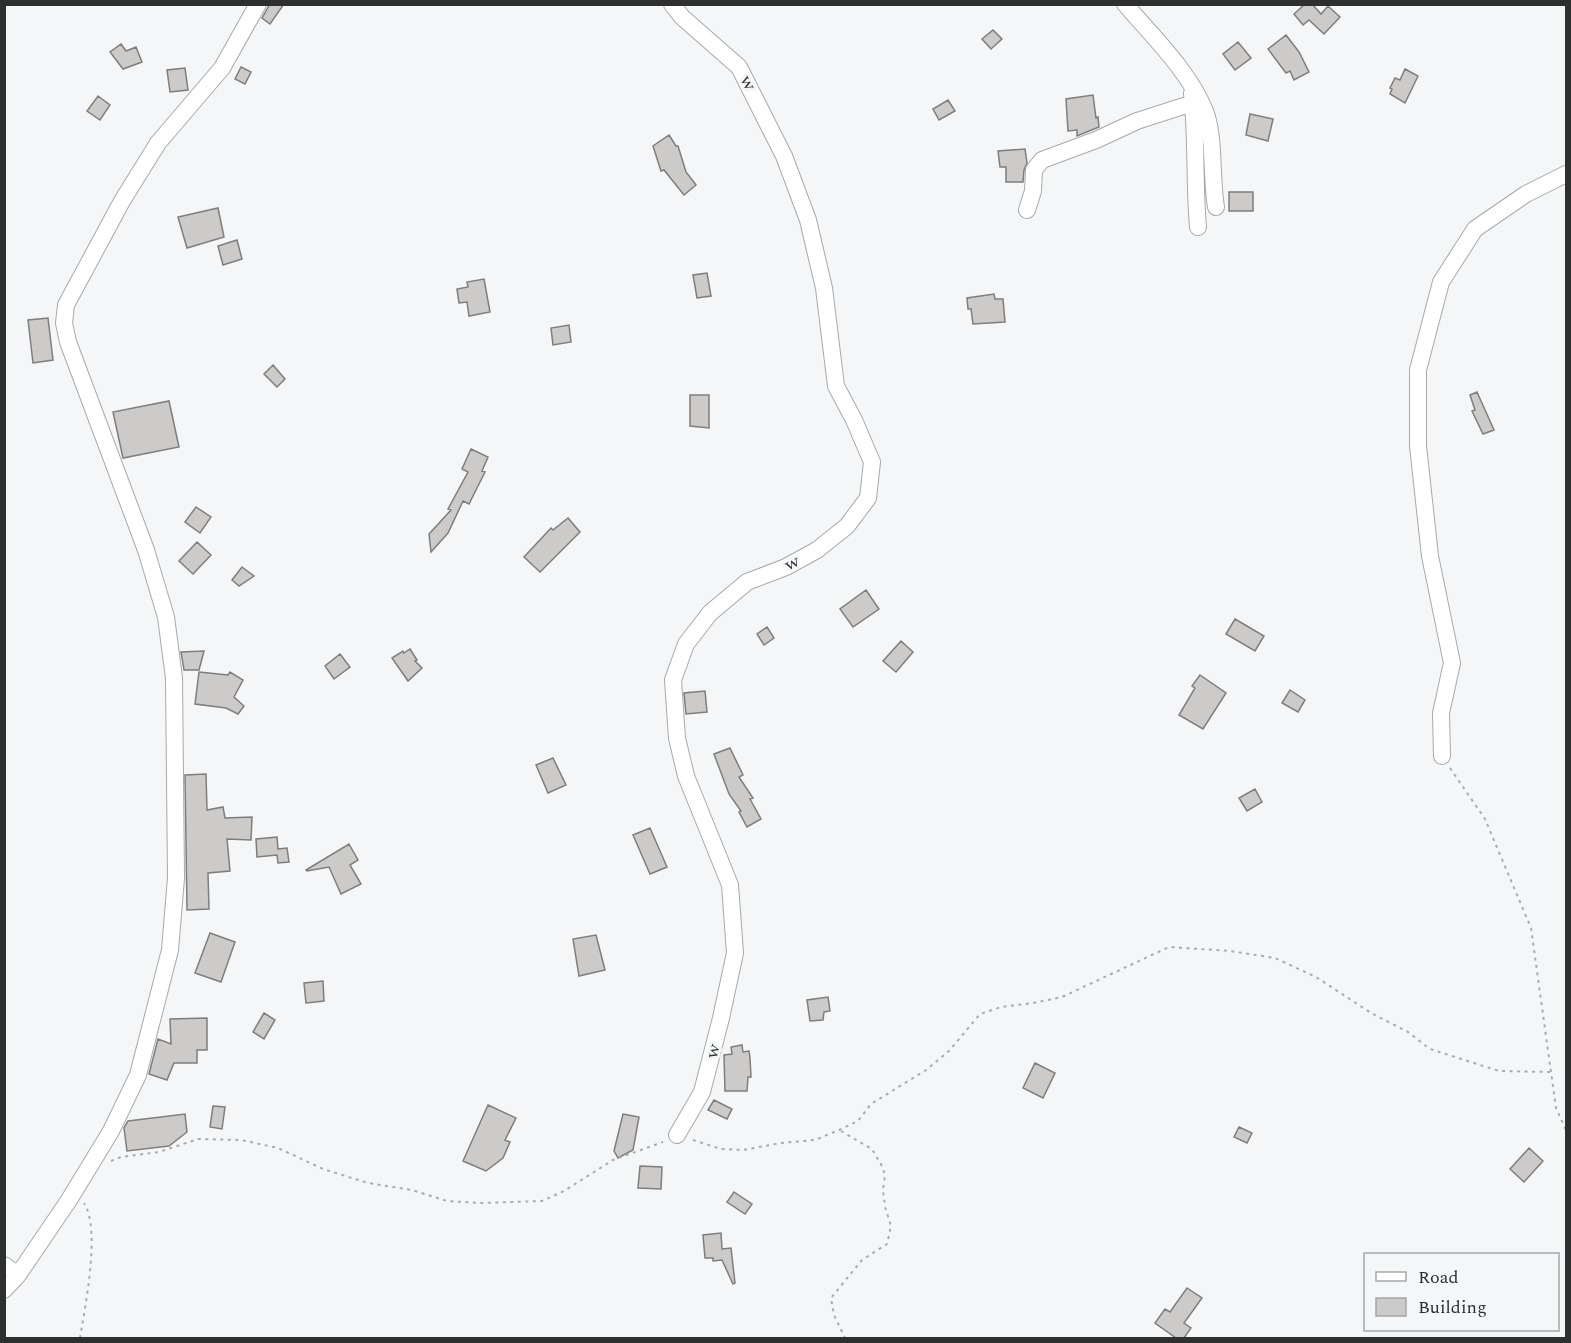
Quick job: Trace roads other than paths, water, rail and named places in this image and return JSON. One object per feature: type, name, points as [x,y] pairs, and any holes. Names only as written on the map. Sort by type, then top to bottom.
[{"type":"street","points":[[4,1290],[11,1270],[76,1189],[111,1131],[138,1075],[170,950],[176,878],[174,678],[166,617],[146,550],[68,342],[64,323],[66,305],[122,201],[152,153],[222,68],[258,4]]},
{"type":"street","name":"w","points":[[672,4],[682,17],[739,68],[784,156],[808,220],[824,288],[836,386],[872,462],[868,498],[847,526],[817,550],[786,567],[747,582],[710,613],[686,644],[673,680],[677,738],[686,776],[730,885],[735,953],[702,1092],[677,1135]]},
{"type":"street","points":[[1125,4],[1173,61],[1192,94],[1206,112],[1216,207]]},
{"type":"street","points":[[1027,210],[1033,191],[1034,170],[1042,160],[1096,140],[1192,94]]},
{"type":"street","points":[[1192,94],[1198,227]]},
{"type":"street","points":[[1442,756],[1441,713],[1452,663],[1430,556],[1418,446],[1418,370],[1441,282],[1475,229],[1526,194],[1566,174]]}]
